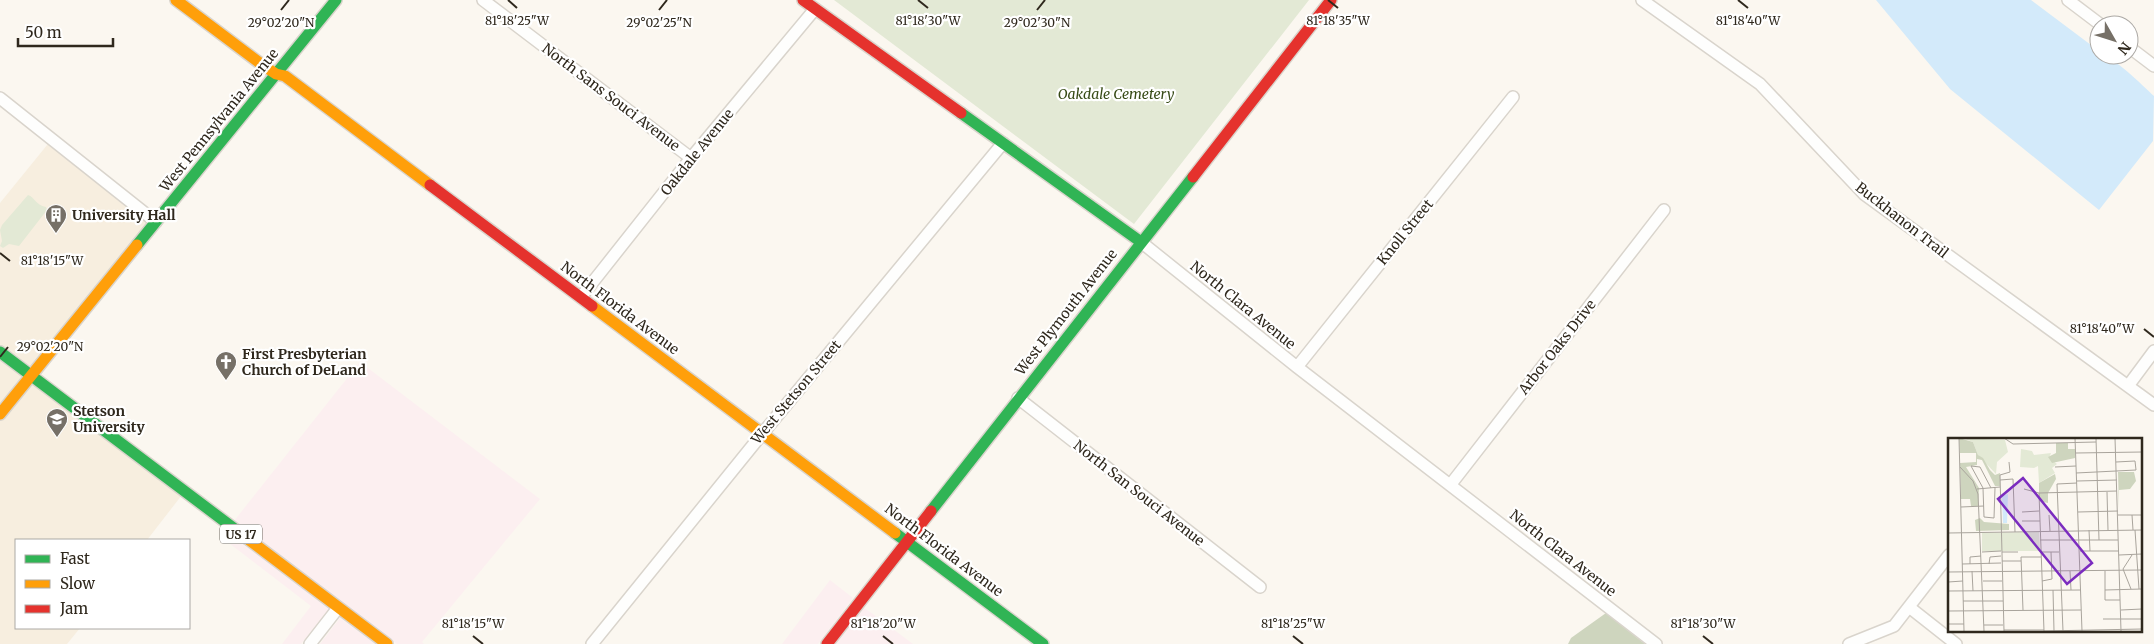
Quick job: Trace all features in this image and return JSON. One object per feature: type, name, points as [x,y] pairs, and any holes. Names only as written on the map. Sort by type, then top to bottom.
[{"type":"street","name":"North Florida Avenue","points":[[176,0],[261,64],[276,74],[284,76],[762,434],[907,540],[1043,644]]},
{"type":"street","name":"West Pennsylvania Avenue","points":[[0,414],[336,0]]},
{"type":"street","name":"North Sans Souci Avenue","points":[[483,0],[692,158]]},
{"type":"street","name":"North Clara Avenue","points":[[803,0],[1140,242],[1297,367],[1656,644]]},
{"type":"street","name":"West Plymouth Avenue","points":[[827,644],[1331,0]]},
{"type":"street","name":"Buckhanon Trail","points":[[1642,0],[1760,84],[1864,194],[2154,405]]},
{"type":"street","points":[[2068,0],[2089,16]]},
{"type":"street","name":"Oakdale Avenue","points":[[581,297],[692,158],[815,9]]},
{"type":"street","points":[[2139,54],[2154,66]]},
{"type":"street","name":"Knoll Street","points":[[1297,367],[1513,97]]},
{"type":"street","points":[[0,98],[156,222]]},
{"type":"street","name":"West Stetson Street","points":[[592,644],[1002,143]]},
{"type":"street","name":"Arbor Oaks Drive","points":[[1450,484],[1664,210]]},
{"type":"street","points":[[2128,386],[2154,350]]},
{"type":"street","name":"US 17","points":[[0,352],[387,644]]},
{"type":"street","name":"North San Souci Avenue","points":[[1018,398],[1260,587]]},
{"type":"street","points":[[1849,644],[1894,626],[1948,556]]},
{"type":"street","points":[[1909,607],[1956,644]]},
{"type":"street","points":[[310,644],[338,608]]},
{"type":"shaded area","name":"Stetson University","points":[[52,139],[156,222],[32,376],[185,491],[148,539],[15,539],[15,629],[79,629],[67,644],[0,644],[0,203]]},
{"type":"shaded area","points":[[360,362],[540,499],[422,642],[424,644],[397,644],[234,521]]},
{"type":"shaded area","points":[[226,531],[329,609],[301,644],[282,644],[311,606],[221,537]]},
{"type":"shaded area","points":[[830,580],[853,598],[818,644],[782,644]]},
{"type":"shaded area","points":[[864,608],[873,614],[913,644],[836,644]]},
{"type":"shaded area","points":[[340,618],[376,644],[320,644]]},
{"type":"green space","name":"Oakdale Cemetery","points":[[834,0],[1309,0],[1134,224]]},
{"type":"green space","points":[[28,195],[40,205],[46,207],[47,210],[19,246],[9,244],[3,248],[0,246],[2,241],[0,230],[2,225]]},
{"type":"green space","points":[[1606,613],[1645,644],[1568,644],[1571,638]]},
{"type":"water","points":[[1876,0],[2031,0],[2089,44],[2089,65],[2120,65],[2154,96],[2153,141],[2099,210],[1950,89]]},
{"type":"traffic: fast","points":[[137,245],[336,0]]},
{"type":"traffic: fast","points":[[961,113],[1141,242]]},
{"type":"traffic: fast","points":[[931,511],[1193,177]]},
{"type":"traffic: fast","points":[[0,352],[248,539]]},
{"type":"traffic: fast","points":[[895,533],[1043,644]]},
{"type":"traffic: slow","points":[[176,0],[261,64],[276,74],[285,76],[430,185]]},
{"type":"traffic: slow","points":[[0,414],[137,245]]},
{"type":"traffic: slow","points":[[592,306],[895,533]]},
{"type":"traffic: slow","points":[[248,539],[387,644]]},
{"type":"traffic: jam","points":[[803,0],[961,113]]},
{"type":"traffic: jam","points":[[1193,177],[1331,0]]},
{"type":"traffic: jam","points":[[430,185],[592,306]]},
{"type":"traffic: jam","points":[[827,644],[931,511]]},
{"type":"place","name":"University Hall","points":[[56,234]]},
{"type":"place","name":"First Presbyterian Church of DeLand","points":[[226,381]]},
{"type":"place","name":"Stetson University","points":[[57,438]]}]
